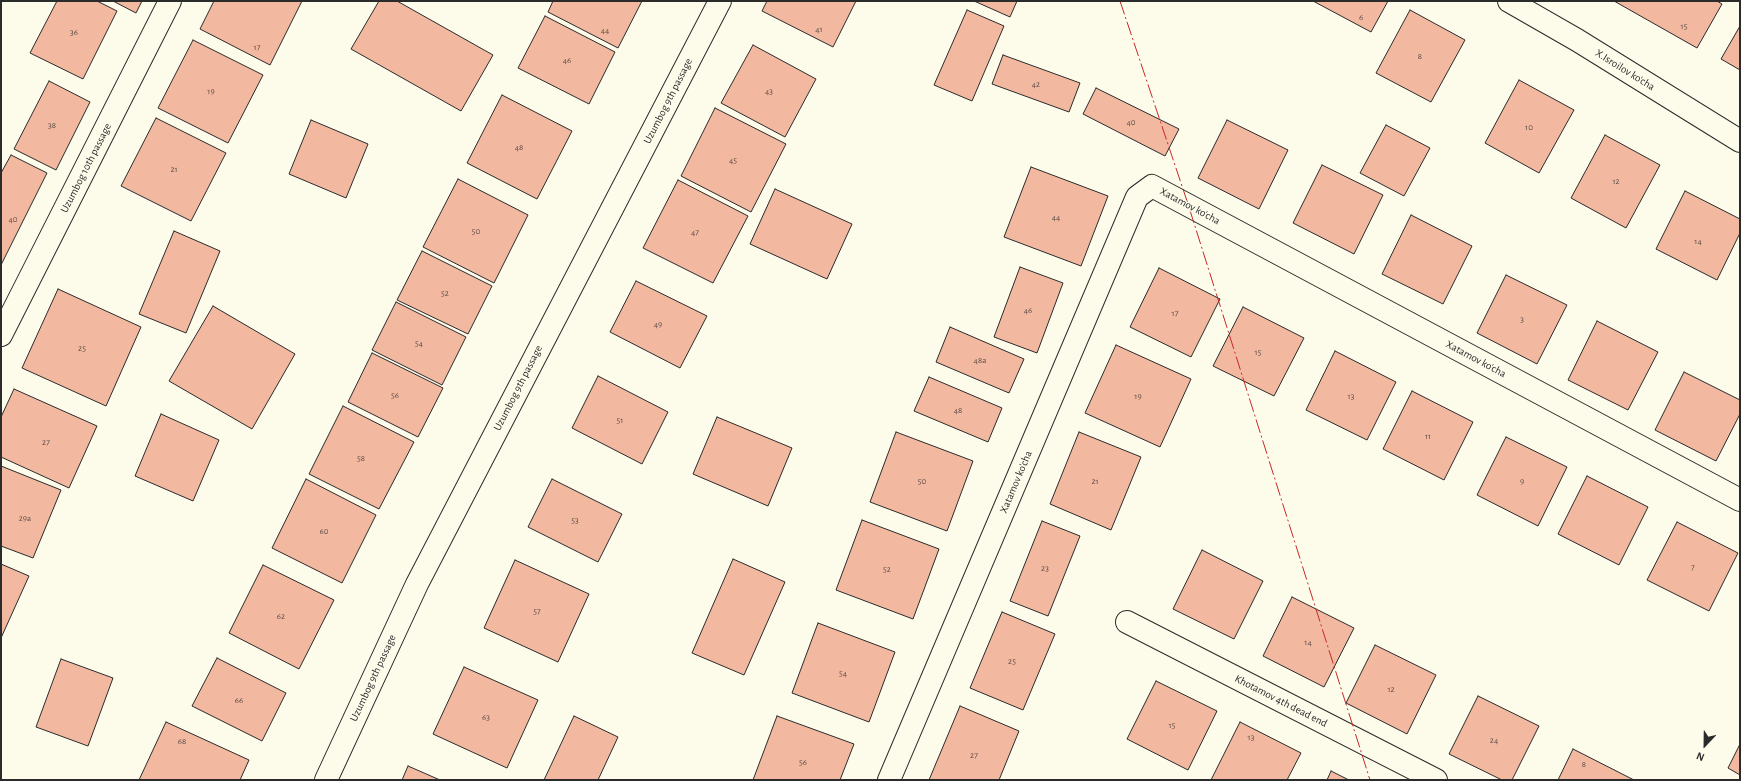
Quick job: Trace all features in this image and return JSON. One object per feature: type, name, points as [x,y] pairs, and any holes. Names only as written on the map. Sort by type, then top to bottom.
[{"type":"street","name":"Uzumbog 10th passage","points":[[1,335],[170,1]]},
{"type":"street","name":"Uzumbog 9th passage","points":[[326,780],[417,584],[720,1]]},
{"type":"street","name":"X.Isroilov ko'cha","points":[[1509,1],[1577,40],[1740,141]]},
{"type":"street","name":"Xatamov ko'cha","points":[[889,780],[1137,197],[1152,186],[1740,500]]},
{"type":"street","name":"Khotamov 4th dead end","points":[[1127,622],[1436,780]]},
{"type":"building","points":[[57,1],[97,1],[117,11],[83,79],[30,53]]},
{"type":"building","points":[[113,1],[142,1],[136,13]]},
{"type":"building","points":[[214,1],[302,1],[270,65],[200,29]]},
{"type":"building","points":[[379,1],[397,1],[493,55],[461,111],[351,49]]},
{"type":"building","points":[[553,1],[642,1],[618,48],[548,12]]},
{"type":"building","points":[[767,1],[856,1],[833,47],[762,11]]},
{"type":"building","points":[[974,1],[1017,1],[1010,17]]},
{"type":"building","points":[[1313,1],[1388,1],[1371,32]]},
{"type":"building","points":[[1614,1],[1717,1],[1722,4],[1697,48]]},
{"type":"building","points":[[967,10],[1004,26],[972,101],[934,85]]},
{"type":"building","points":[[1410,10],[1465,40],[1431,102],[1376,73]]},
{"type":"building","points":[[545,16],[615,52],[589,104],[518,68]]},
{"type":"building","points":[[1740,26],[1740,70],[1721,59]]},
{"type":"building","points":[[193,40],[263,75],[228,143],[158,108]]},
{"type":"building","points":[[753,45],[816,79],[785,137],[721,103]]},
{"type":"building","points":[[1003,55],[1080,83],[1069,112],[992,84]]},
{"type":"building","points":[[1519,80],[1574,110],[1539,173],[1485,143]]},
{"type":"building","points":[[49,81],[90,102],[56,170],[14,149]]},
{"type":"building","points":[[1096,88],[1179,129],[1165,156],[1083,114]]},
{"type":"building","points":[[502,95],[572,131],[537,199],[467,163]]},
{"type":"building","points":[[715,108],[786,144],[751,212],[681,176]]},
{"type":"building","points":[[156,118],[226,153],[191,221],[121,186]]},
{"type":"building","points":[[311,120],[368,144],[346,198],[289,174]]},
{"type":"building","points":[[1227,120],[1288,150],[1259,209],[1198,178]]},
{"type":"building","points":[[1386,125],[1430,148],[1404,196],[1360,173]]},
{"type":"building","points":[[1605,135],[1660,165],[1626,228],[1571,198]]},
{"type":"building","points":[[11,155],[47,173],[1,265],[1,173]]},
{"type":"building","points":[[1322,165],[1383,195],[1354,254],[1293,223]]},
{"type":"building","points":[[1031,167],[1108,196],[1081,266],[1004,237]]},
{"type":"building","points":[[458,179],[528,215],[494,283],[423,247]]},
{"type":"building","points":[[678,180],[748,216],[713,283],[643,248]]},
{"type":"building","points":[[775,189],[852,224],[827,279],[750,244]]},
{"type":"building","points":[[1685,191],[1740,219],[1740,233],[1717,280],[1656,249]]},
{"type":"building","points":[[1411,215],[1472,246],[1443,304],[1382,274]]},
{"type":"building","points":[[174,231],[220,251],[186,333],[139,314]]},
{"type":"building","points":[[422,251],[492,286],[468,334],[397,300]]},
{"type":"building","points":[[1020,267],[1063,283],[1037,353],[994,337]]},
{"type":"building","points":[[1159,268],[1220,299],[1191,357],[1130,327]]},
{"type":"building","points":[[1506,275],[1567,305],[1537,364],[1477,333]]},
{"type":"building","points":[[636,281],[707,316],[680,368],[610,332]]},
{"type":"building","points":[[58,289],[141,327],[106,406],[22,368]]},
{"type":"building","points":[[396,302],[466,337],[442,385],[372,350]]},
{"type":"building","points":[[213,306],[295,354],[252,429],[169,381]]},
{"type":"building","points":[[1243,307],[1304,338],[1274,396],[1213,366]]},
{"type":"building","points":[[1597,321],[1658,352],[1628,410],[1568,380]]},
{"type":"building","points":[[950,327],[1024,359],[1009,393],[936,362]]},
{"type":"building","points":[[1116,345],[1191,379],[1160,447],[1085,413]]},
{"type":"building","points":[[1335,351],[1396,382],[1367,440],[1306,410]]},
{"type":"building","points":[[372,353],[443,388],[418,437],[348,402]]},
{"type":"building","points":[[1684,372],[1740,400],[1740,414],[1716,461],[1655,430]]},
{"type":"building","points":[[598,376],[668,412],[642,464],[572,428]]},
{"type":"building","points":[[929,377],[1002,408],[988,442],[914,411]]},
{"type":"building","points":[[14,389],[97,426],[69,488],[1,457],[1,417]]},
{"type":"building","points":[[1412,391],[1473,422],[1444,480],[1383,449]]},
{"type":"building","points":[[343,406],[414,442],[379,509],[309,474]]},
{"type":"building","points":[[161,414],[219,440],[193,501],[135,476]]},
{"type":"building","points":[[717,417],[792,448],[768,506],[693,474]]},
{"type":"building","points":[[896,432],[973,461],[947,531],[870,502]]},
{"type":"building","points":[[1079,432],[1141,457],[1111,530],[1050,504]]},
{"type":"building","points":[[1506,437],[1567,467],[1538,526],[1477,495]]},
{"type":"building","points":[[1,466],[61,490],[33,558],[1,546]]},
{"type":"building","points":[[1587,476],[1648,507],[1619,565],[1558,534]]},
{"type":"building","points":[[306,479],[376,515],[342,583],[272,548]]},
{"type":"building","points":[[552,479],[622,514],[598,562],[528,527]]},
{"type":"building","points":[[862,520],[939,549],[913,619],[836,590]]},
{"type":"building","points":[[1042,521],[1080,536],[1048,616],[1010,601]]},
{"type":"building","points":[[1677,522],[1738,553],[1709,611],[1647,580]]},
{"type":"building","points":[[1202,550],[1263,581],[1234,639],[1173,609]]},
{"type":"building","points":[[733,559],[785,582],[744,675],[692,653]]},
{"type":"building","points":[[515,560],[589,594],[558,662],[484,628]]},
{"type":"building","points":[[1,564],[29,576],[1,638]]},
{"type":"building","points":[[263,565],[334,600],[299,669],[229,633]]},
{"type":"building","points":[[1292,597],[1354,628],[1324,687],[1263,656]]},
{"type":"building","points":[[1002,612],[1055,634],[1023,710],[970,688]]},
{"type":"building","points":[[818,623],[895,652],[869,722],[792,693]]},
{"type":"building","points":[[1375,645],[1436,675],[1407,734],[1346,703]]},
{"type":"building","points":[[217,658],[286,693],[262,741],[192,706]]},
{"type":"building","points":[[61,659],[113,678],[88,746],[36,727]]},
{"type":"building","points":[[464,667],[538,700],[507,768],[433,734]]},
{"type":"building","points":[[1156,681],[1217,711],[1188,770],[1127,739]]},
{"type":"building","points":[[1478,696],[1539,726],[1512,780],[1502,780],[1449,754]]},
{"type":"building","points":[[960,706],[1019,731],[999,780],[929,780]]},
{"type":"building","points":[[574,716],[618,737],[598,780],[544,780]]},
{"type":"building","points":[[777,716],[854,744],[840,780],[753,780]]},
{"type":"building","points":[[166,722],[249,760],[240,780],[139,780]]},
{"type":"building","points":[[1240,722],[1301,753],[1287,780],[1211,780]]},
{"type":"building","points":[[1740,744],[1740,775],[1728,768]]},
{"type":"building","points":[[1573,749],[1634,780],[1558,780]]},
{"type":"building","points":[[408,766],[440,780],[402,780]]},
{"type":"building","points":[[1331,771],[1349,780],[1327,780]]},
{"type":"power","points":[[1120,1],[1187,201],[1370,780]]}]
